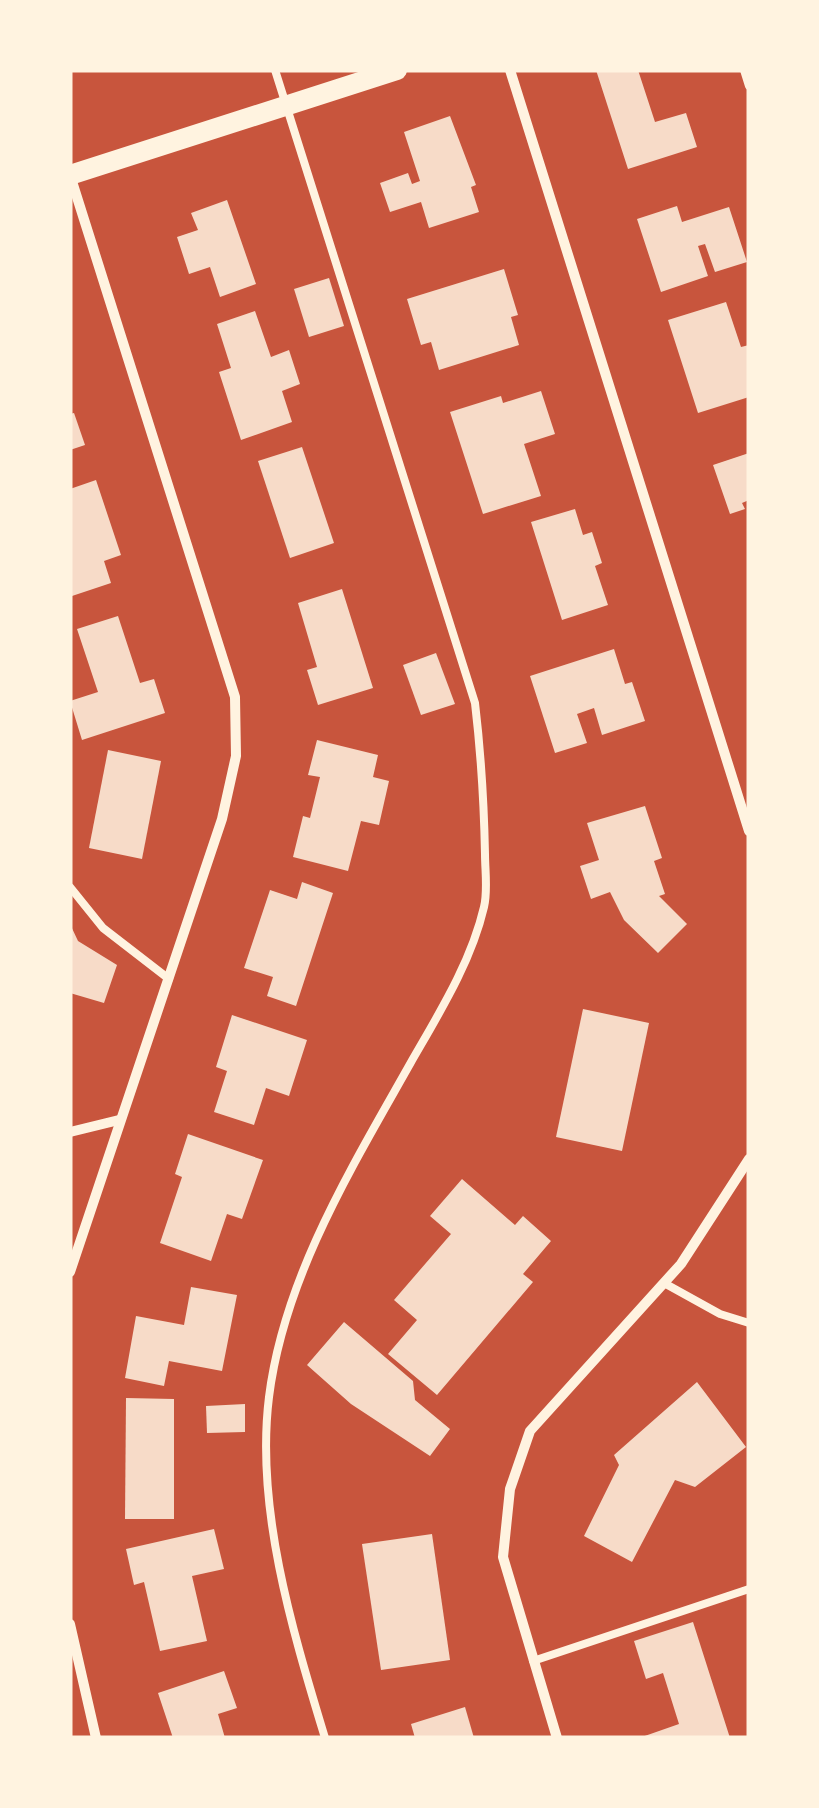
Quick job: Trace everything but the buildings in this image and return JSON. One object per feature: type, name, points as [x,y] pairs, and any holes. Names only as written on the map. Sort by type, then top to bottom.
[{"type":"main road","points":[[70,175],[397,70]]},
{"type":"street","points":[[510,70],[749,831]]},
{"type":"street","points":[[70,175],[235,697],[236,756],[222,819],[70,1272]]},
{"type":"street","points":[[70,1132],[119,1120]]},
{"type":"street","points":[[557,1738],[504,1557],[510,1488],[530,1431],[664,1283],[749,1159]]},
{"type":"street","points":[[70,1624],[96,1738]]},
{"type":"lane","points":[[275,70],[475,703],[483,774],[486,904],[465,961],[434,1022],[345,1179],[294,1298],[269,1397],[273,1528],[288,1614],[325,1738]]},
{"type":"lane","points":[[744,70],[749,86]]},
{"type":"lane","points":[[70,887],[104,928],[169,979]]},
{"type":"lane","points":[[664,1283],[720,1314],[749,1323]]},
{"type":"lane","points":[[533,1662],[749,1589]]}]
